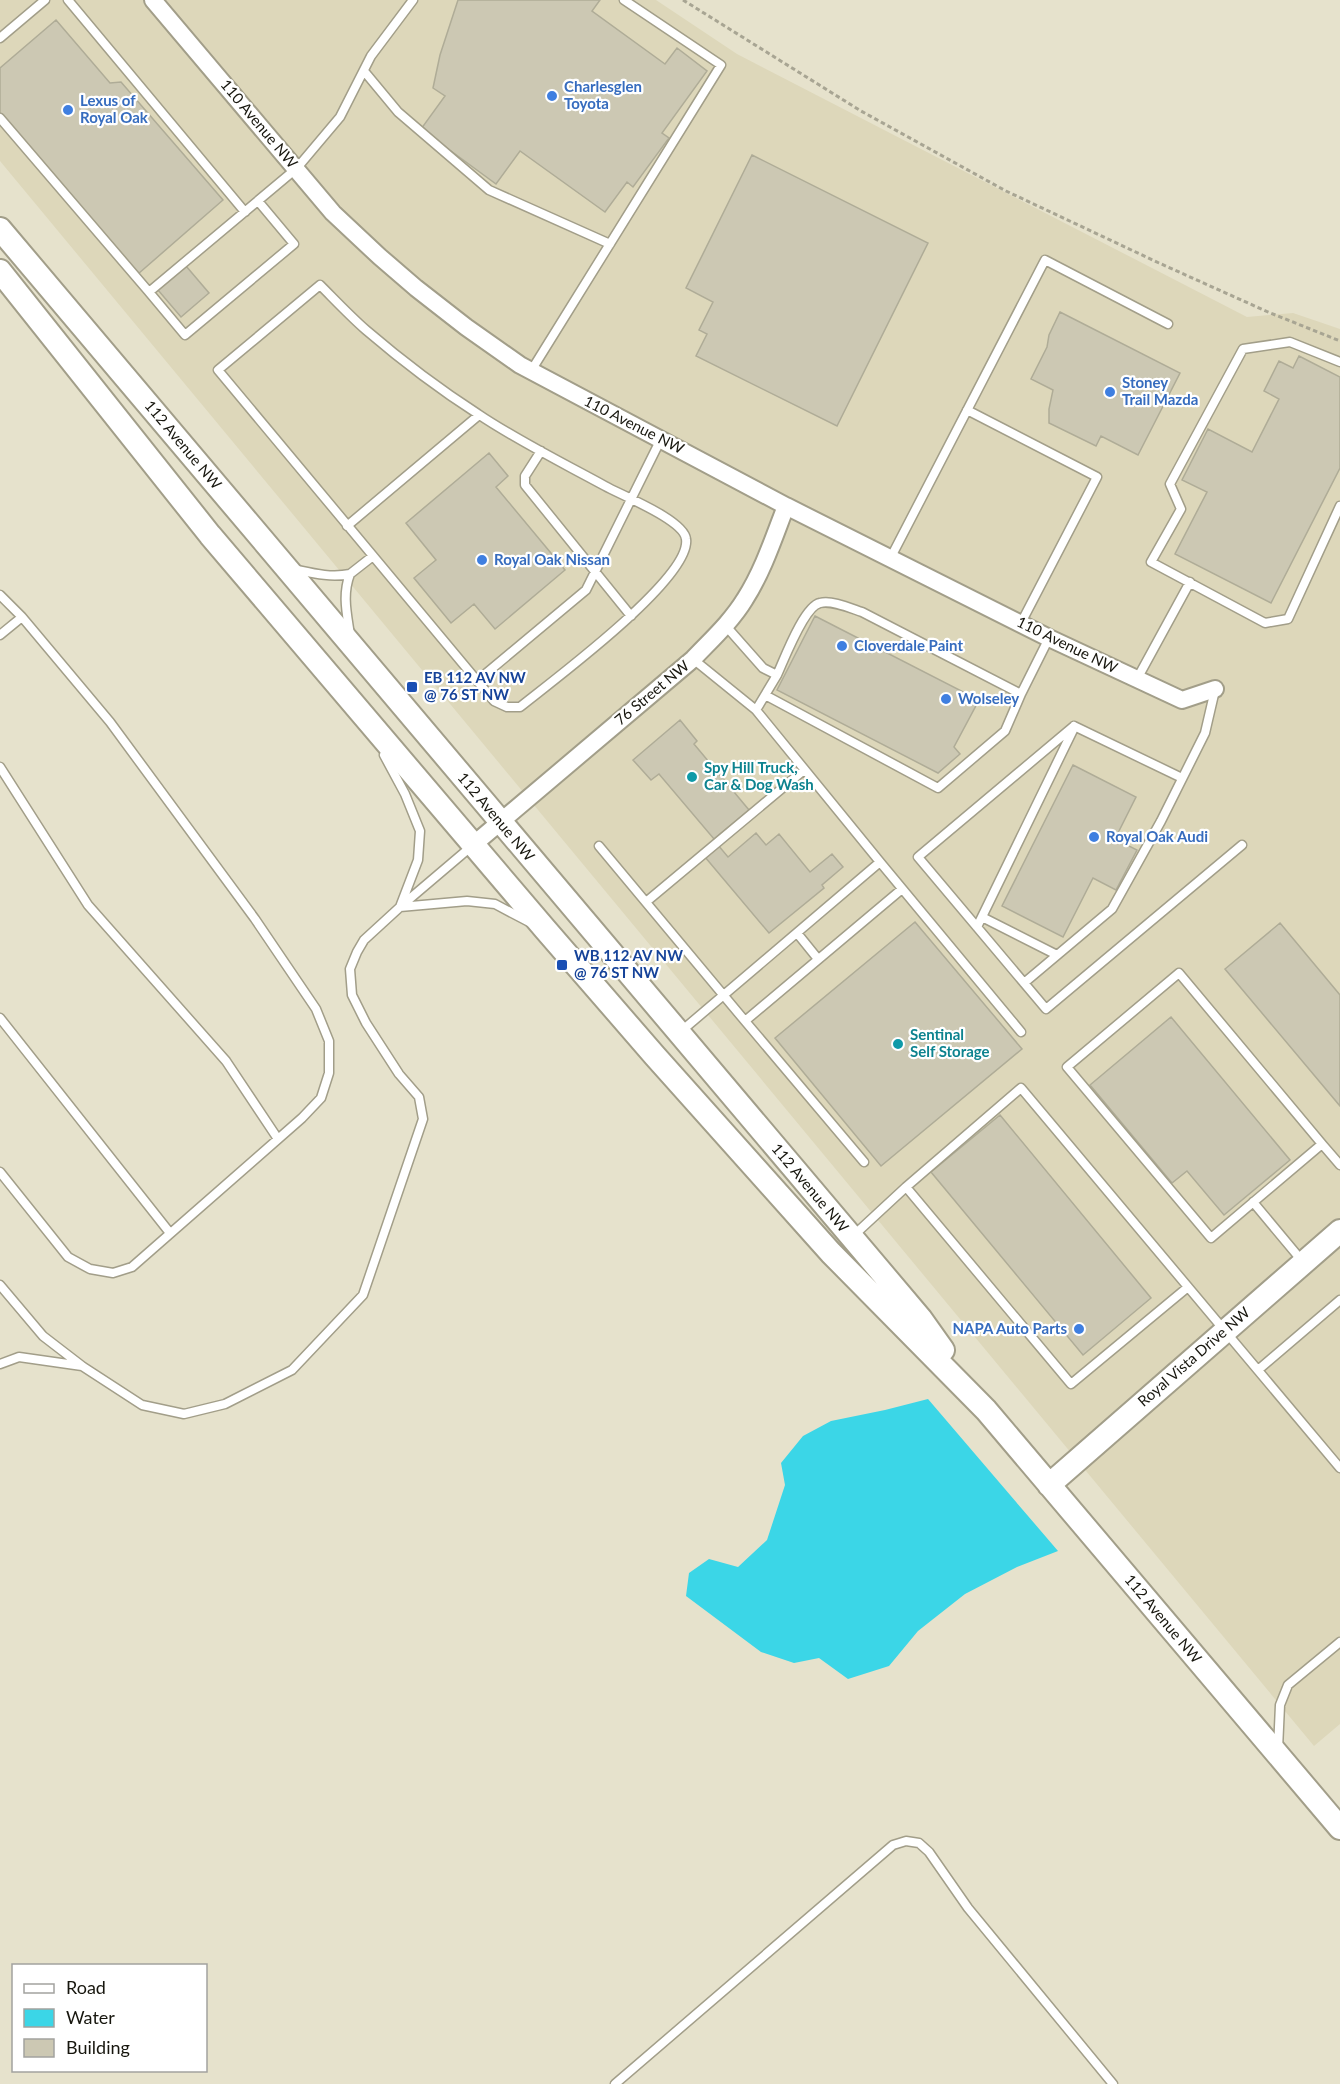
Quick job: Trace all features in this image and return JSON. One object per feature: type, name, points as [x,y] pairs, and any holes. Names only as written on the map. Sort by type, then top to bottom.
[{"type":"street","name":"110 Avenue NW","points":[[153,0],[333,213],[380,257],[466,327],[531,371],[786,506],[1049,638],[1182,700],[1215,689]]},
{"type":"street","name":"112 Avenue NW","points":[[0,229],[921,1319],[986,1410],[1340,1828]]},
{"type":"street","name":"112 Avenue NW","points":[[0,271],[210,535],[544,929],[831,1253],[986,1410]]},
{"type":"street","name":"76 Street NW","points":[[474,845],[693,659],[725,625],[745,599],[759,572],[786,506]]},
{"type":"street","name":"Royal Vista Drive NW","points":[[1049,1485],[1340,1231]]},
{"type":"lane","points":[[0,38],[45,0]]},
{"type":"lane","points":[[68,0],[245,212]]},
{"type":"lane","points":[[149,292],[297,168],[340,117],[371,56],[413,0]]},
{"type":"lane","points":[[531,371],[721,65],[624,0]]},
{"type":"lane","points":[[364,71],[398,112],[489,190],[610,244]]},
{"type":"lane","points":[[0,118],[185,335],[294,244],[258,201]]},
{"type":"lane","points":[[891,557],[1045,260],[1167,324]]},
{"type":"lane","points":[[320,285],[365,329],[414,368],[479,415],[541,451],[630,500],[672,520],[680,527],[687,540],[685,552],[677,567],[657,591],[520,707],[507,707],[494,701],[218,370],[320,285]]},
{"type":"lane","points":[[1340,362],[1290,342],[1243,349],[1170,484],[1181,509],[1151,562],[1265,623],[1288,619],[1340,506]]},
{"type":"lane","points":[[967,410],[1097,477],[1021,623]]},
{"type":"lane","points":[[348,526],[479,415]]},
{"type":"lane","points":[[477,681],[585,590],[661,439]]},
{"type":"lane","points":[[541,451],[525,476],[525,484],[630,616]]},
{"type":"lane","points":[[286,567],[337,577],[350,574],[373,556]]},
{"type":"lane","points":[[350,574],[346,586],[345,603],[352,647]]},
{"type":"lane","points":[[1137,679],[1190,582]]},
{"type":"lane","points":[[0,595],[22,617],[111,722],[255,919],[316,1009],[329,1041],[329,1073],[321,1098],[302,1118],[132,1267],[113,1274],[90,1269],[68,1257],[0,1172]]},
{"type":"lane","points":[[756,710],[777,675],[805,617],[814,606],[822,602],[847,606],[862,612],[1021,694]]},
{"type":"lane","points":[[0,635],[22,617]]},
{"type":"lane","points":[[725,625],[763,668],[777,675]]},
{"type":"lane","points":[[765,694],[938,788],[1005,731],[1049,638]]},
{"type":"lane","points":[[693,659],[756,710],[1021,1032]]},
{"type":"lane","points":[[1024,983],[1112,909],[1204,733],[1215,689]]},
{"type":"lane","points":[[363,714],[405,794],[420,831],[418,860],[400,907]]},
{"type":"lane","points":[[1074,726],[1182,778]]},
{"type":"lane","points":[[977,927],[1074,726]]},
{"type":"lane","points":[[1074,726],[918,857],[1046,1009],[1242,845]]},
{"type":"lane","points":[[0,767],[88,905],[226,1061],[278,1139]]},
{"type":"lane","points":[[646,902],[804,770]]},
{"type":"lane","points":[[0,1285],[43,1335],[82,1366],[142,1405],[184,1414],[225,1404],[292,1370],[363,1295],[423,1119],[419,1097],[399,1074],[366,1023],[352,995],[350,969],[364,940],[474,845]]},
{"type":"lane","points":[[599,846],[864,1162]]},
{"type":"lane","points":[[679,1033],[880,862]]},
{"type":"lane","points":[[745,1020],[902,889]]},
{"type":"lane","points":[[400,907],[467,901],[495,904],[544,929]]},
{"type":"lane","points":[[982,917],[1057,955]]},
{"type":"lane","points":[[797,933],[819,959]]},
{"type":"lane","points":[[1322,1144],[1211,1238],[1067,1067],[1179,973],[1340,1165]]},
{"type":"lane","points":[[0,1018],[170,1233]]},
{"type":"lane","points":[[852,1237],[1021,1088],[1340,1468]]},
{"type":"lane","points":[[906,1187],[1071,1384],[1188,1287]]},
{"type":"lane","points":[[1253,1202],[1304,1263]]},
{"type":"lane","points":[[1258,1370],[1340,1300]]},
{"type":"lane","points":[[0,1364],[20,1357],[82,1366]]},
{"type":"lane","points":[[1278,1756],[1280,1705],[1288,1684],[1340,1642]]},
{"type":"lane","points":[[615,2084],[894,1845],[906,1841],[919,1843],[929,1852],[968,1908],[1113,2084]]},
{"type":"path","points":[[683,0],[861,111],[1006,190],[1158,263],[1340,342]]},
{"type":"shaded area","points":[[0,0],[656,0],[737,54],[1247,317],[1293,313],[1340,329],[1340,1724],[1314,1746],[0,161]]},
{"type":"water","points":[[928,1399],[1058,1551],[1017,1567],[965,1594],[918,1631],[889,1666],[848,1679],[819,1658],[794,1663],[761,1652],[686,1596],[689,1573],[709,1559],[738,1567],[767,1540],[785,1485],[781,1463],[803,1436],[831,1421]]},
{"type":"building","points":[[458,0],[600,0],[592,11],[665,64],[677,48],[707,71],[662,133],[669,138],[633,187],[627,182],[605,212],[520,151],[496,184],[421,129],[445,96],[433,88],[440,55]]},
{"type":"building","points":[[56,20],[110,83],[121,82],[223,200],[138,274],[0,113],[0,68]]},
{"type":"building","points":[[752,155],[928,243],[837,426],[696,356],[707,334],[699,330],[713,302],[686,288]]},
{"type":"building","points":[[186,266],[209,293],[181,317],[158,290]]},
{"type":"building","points":[[1060,312],[1180,373],[1138,455],[1101,436],[1096,446],[1049,423],[1053,390],[1031,379],[1047,347],[1049,335]]},
{"type":"building","points":[[1299,356],[1340,377],[1340,468],[1271,603],[1175,554],[1207,492],[1182,480],[1208,429],[1252,452],[1279,399],[1264,391],[1279,361],[1293,368]]},
{"type":"building","points":[[489,453],[508,476],[496,487],[565,570],[495,629],[474,604],[451,623],[414,578],[436,560],[406,523]]},
{"type":"building","points":[[815,616],[979,700],[954,747],[960,754],[938,773],[777,690]]},
{"type":"building","name":"Spy Hill Truck, Car & Dog Wash","points":[[680,720],[697,741],[694,744],[749,810],[714,839],[659,774],[651,780],[633,760]]},
{"type":"building","points":[[1073,765],[1136,797],[1115,839],[1137,850],[1116,890],[1093,878],[1063,937],[1002,906]]},
{"type":"building","points":[[756,833],[766,845],[779,834],[810,872],[832,854],[843,867],[822,885],[824,888],[769,933],[705,857],[718,845],[728,857]]},
{"type":"building","name":"Sentinal Self Storage","points":[[915,922],[1022,1049],[881,1166],[775,1038]]},
{"type":"building","points":[[1280,923],[1340,995],[1340,1106],[1225,969]]},
{"type":"building","points":[[1171,1017],[1290,1160],[1224,1215],[1187,1171],[1172,1183],[1090,1085]]},
{"type":"building","points":[[1000,1115],[1151,1298],[1083,1355],[931,1172]]},
{"type":"place","name":"Charlesglen Toyota","points":[[552,96]]},
{"type":"place","name":"Lexus of Royal Oak","points":[[68,110]]},
{"type":"place","name":"Stoney Trail Mazda","points":[[1110,392]]},
{"type":"place","name":"Royal Oak Nissan","points":[[482,560]]},
{"type":"place","name":"Cloverdale Paint","points":[[842,646]]},
{"type":"place","name":"EB 112 AV NW @ 76 ST NW","points":[[412,687]]},
{"type":"place","name":"Wolseley","points":[[946,699]]},
{"type":"place","name":"Spy Hill Truck, Car & Dog Wash","points":[[692,777]]},
{"type":"place","name":"Royal Oak Audi","points":[[1094,837]]},
{"type":"place","name":"WB 112 AV NW @ 76 ST NW","points":[[562,965]]},
{"type":"place","name":"Sentinal Self Storage","points":[[898,1044]]},
{"type":"place","name":"NAPA Auto Parts","points":[[1079,1329]]}]
